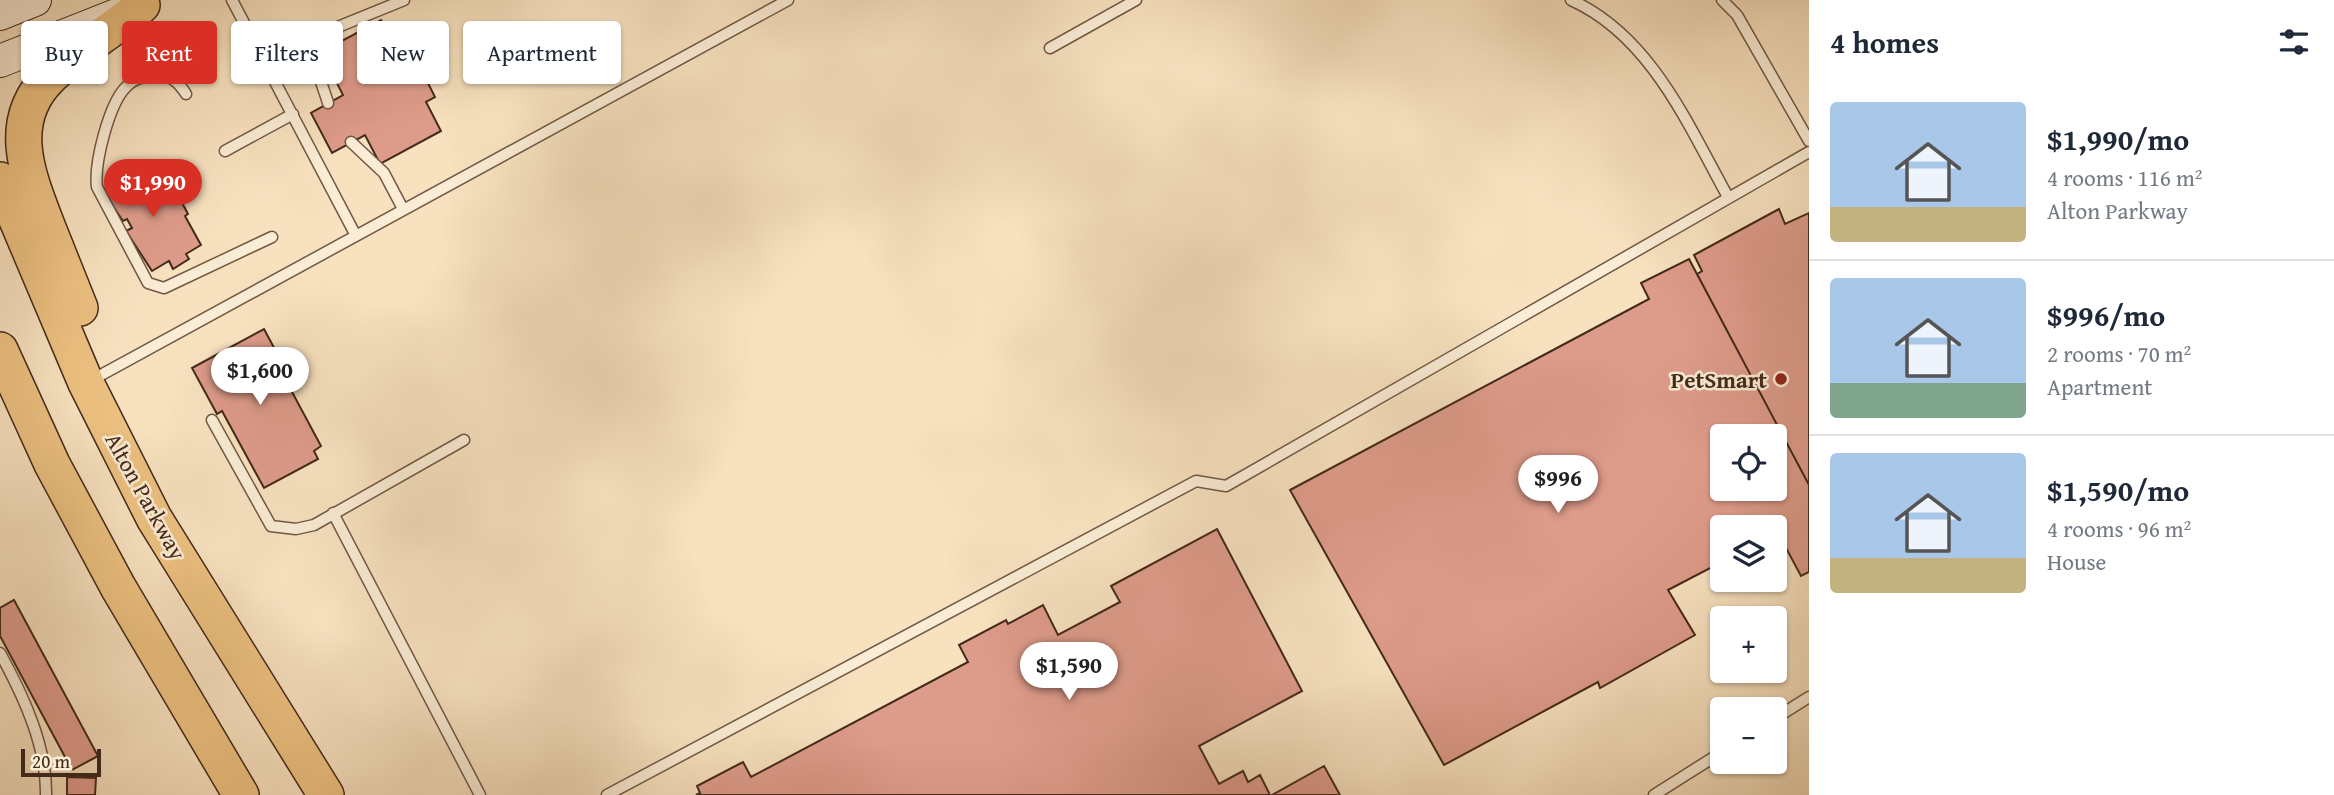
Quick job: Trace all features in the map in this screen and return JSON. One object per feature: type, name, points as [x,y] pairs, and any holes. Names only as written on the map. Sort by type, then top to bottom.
[{"type":"main road","points":[[0,14],[35,0]]},
{"type":"main road","points":[[0,61],[149,3]]},
{"type":"main road","points":[[72,348],[83,315],[26,169],[23,136],[31,103],[47,80],[72,56],[114,31],[149,3]]},
{"type":"main road","name":"Alton Parkway","points":[[0,180],[86,383],[154,518],[326,795]]},
{"type":"main road","points":[[0,350],[52,464],[118,587],[241,795]]},
{"type":"lane","points":[[232,0],[355,234]]},
{"type":"lane","points":[[328,103],[314,56],[315,44],[323,33],[404,0]]},
{"type":"lane","points":[[86,383],[788,0]]},
{"type":"lane","points":[[1050,48],[1136,0]]},
{"type":"lane","points":[[1571,0],[1608,22],[1632,43],[1671,94],[1728,197]]},
{"type":"lane","points":[[1722,0],[1737,15],[1809,141]]},
{"type":"lane","points":[[187,94],[180,84],[162,74],[141,77],[127,85],[117,99],[95,170],[97,187],[148,283],[164,288],[272,237]]},
{"type":"lane","points":[[225,151],[293,114]]},
{"type":"lane","points":[[351,142],[384,173],[403,209]]},
{"type":"lane","points":[[607,795],[1196,481],[1226,486],[1809,152]]},
{"type":"lane","points":[[212,420],[271,526],[296,529],[314,525],[464,440]]},
{"type":"lane","points":[[333,513],[480,795]]},
{"type":"lane","points":[[0,653],[25,702],[47,774],[46,795]]},
{"type":"lane","points":[[1787,711],[1809,697]]},
{"type":"lane","points":[[1654,795],[1710,760]]},
{"type":"building","points":[[357,33],[357,84],[428,84],[435,97],[426,102],[441,131],[380,164],[365,135],[332,153],[311,113],[343,95],[337,84],[343,84],[343,40]]},
{"type":"building","points":[[146,165],[148,168],[152,166],[173,203],[180,199],[188,214],[185,216],[201,245],[186,254],[189,259],[173,269],[169,261],[152,271],[126,231],[132,228],[127,219],[123,221],[102,190]]},
{"type":"building","name":"PetSmart","points":[[1779,209],[1785,224],[1809,213],[1809,485],[1787,444],[1787,424],[1777,424],[1697,274],[1702,271],[1694,255]]},
{"type":"building","points":[[1689,259],[1777,424],[1710,424],[1710,501],[1787,501],[1787,444],[1809,485],[1809,572],[1801,576],[1787,550],[1787,515],[1710,515],[1710,568],[1668,590],[1695,635],[1600,688],[1598,682],[1444,765],[1290,490],[1649,299],[1641,283]]},
{"type":"building","points":[[264,329],[288,374],[284,377],[321,446],[314,451],[318,459],[264,488],[222,411],[217,414],[192,368]]},
{"type":"building","points":[[1217,529],[1302,691],[1199,746],[1219,784],[1243,771],[1248,782],[1260,775],[1270,795],[696,795],[700,793],[697,786],[743,762],[751,777],[968,662],[959,645],[1006,620],[1008,624],[1043,605],[1058,635],[1120,602],[1111,586]]},
{"type":"building","points":[[14,600],[98,756],[72,770],[0,636],[0,608]]},
{"type":"building","points":[[1324,766],[1340,795],[1272,795]]},
{"type":"building","points":[[67,777],[96,778],[95,795],[67,795]]},
{"type":"place","name":"PetSmart","points":[[1781,379]]}]
